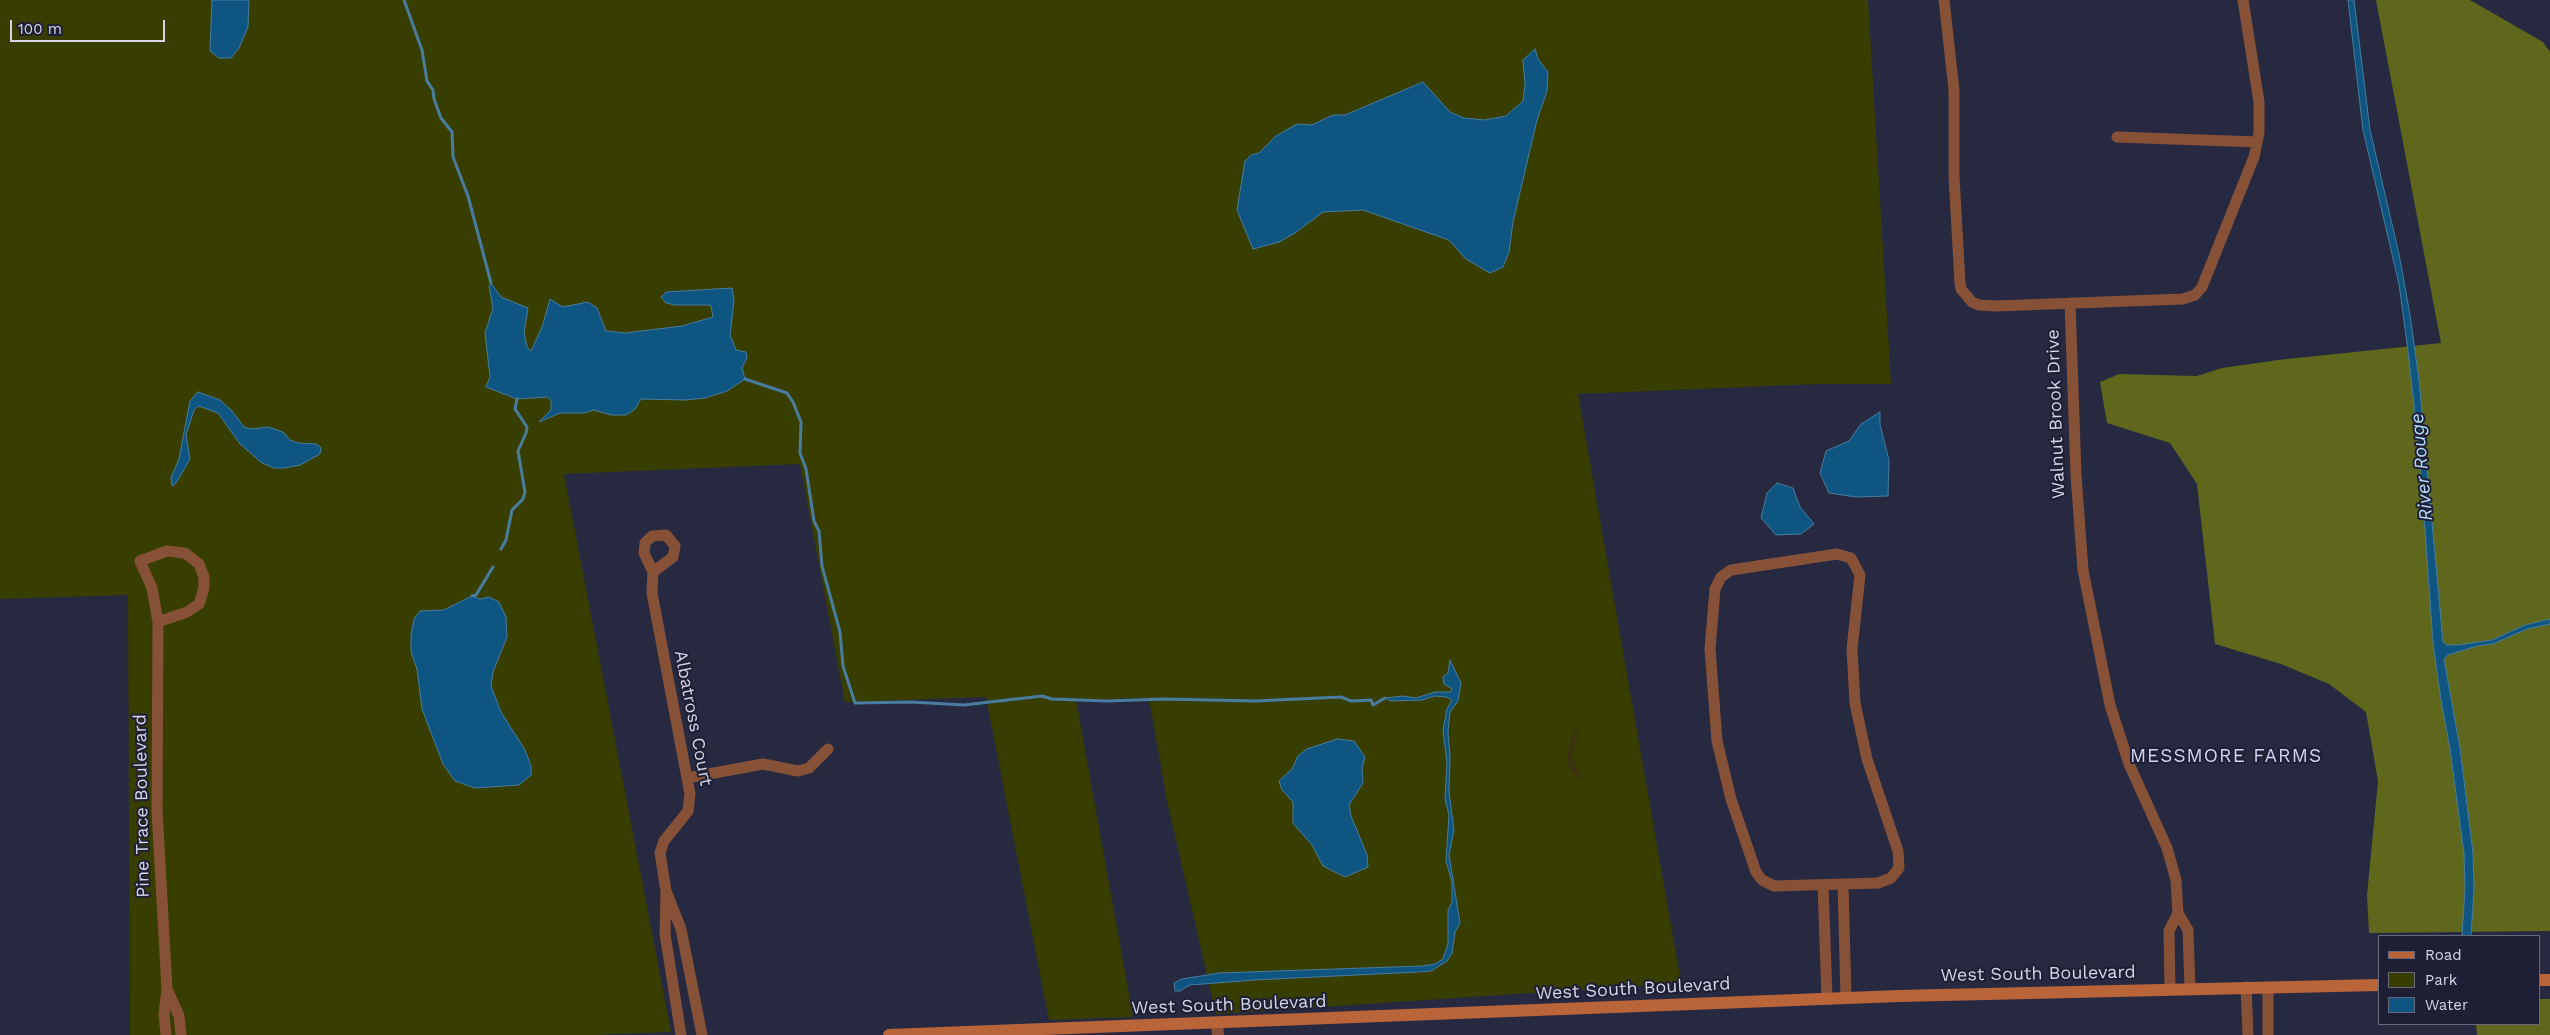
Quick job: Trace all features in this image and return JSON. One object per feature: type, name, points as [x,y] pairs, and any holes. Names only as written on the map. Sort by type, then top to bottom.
[{"type":"main road","name":"West South Boulevard","points":[[889,1035],[1217,1029],[1827,998],[2378,985]]},
{"type":"street","name":"Walnut Brook Drive","points":[[1944,0],[1954,90],[1954,176],[1961,289],[1972,302],[1986,306],[2070,303],[2078,515],[2087,595],[2110,705],[2129,764],[2172,865],[2176,880],[2178,913],[2188,930],[2190,988]]},
{"type":"street","points":[[2070,303],[2183,299],[2195,295],[2202,287],[2254,157],[2257,142],[2260,114],[2243,0]]},
{"type":"street","points":[[2117,137],[2257,142]]},
{"type":"street","name":"Pine Trace Boulevard","points":[[158,622],[187,612],[198,604],[204,588],[204,577],[199,564],[185,553],[167,551],[140,561],[152,588],[158,622],[157,811],[167,989],[164,1014],[166,1035]]},
{"type":"street","points":[[1838,554],[1851,558],[1860,575],[1852,648],[1854,703],[1862,741],[1900,858],[1897,872],[1885,881],[1843,884],[1774,886],[1762,880],[1756,872],[1731,798],[1716,741],[1710,649],[1715,589],[1717,582],[1726,573],[1838,554]]},
{"type":"street","name":"Albatross Court","points":[[653,572],[652,593],[690,794],[688,811],[664,841],[660,853],[666,891],[665,934],[681,1035]]},
{"type":"street","points":[[687,778],[763,764],[798,771],[809,768],[828,749]]},
{"type":"street","points":[[1843,884],[1846,998]]},
{"type":"street","points":[[1823,885],[1827,998]]},
{"type":"street","name":"Albatross Court","points":[[666,891],[681,929],[702,1035]]},
{"type":"street","name":"Walnut Brook Drive","points":[[2170,989],[2169,931],[2178,913]]},
{"type":"street","points":[[2169,952],[2188,951]]},
{"type":"street","points":[[2246,987],[2248,1035]]},
{"type":"street","points":[[2268,987],[2268,1035]]},
{"type":"street","name":"Pine Trace Boulevard","points":[[167,989],[179,1016],[181,1035]]},
{"type":"green space","points":[[0,0],[1868,0],[1891,384],[1817,384],[1578,394],[1681,983],[1216,1014],[1167,801],[1149,698],[1076,700],[1133,1017],[1049,1020],[986,697],[845,702],[800,464],[564,474],[671,1032],[590,1035],[130,1035],[128,595],[0,599]]},
{"type":"green space","points":[[2376,0],[2470,0],[2543,42],[2550,52],[2550,931],[2369,933],[2367,895],[2378,781],[2366,712],[2329,684],[2281,664],[2215,644],[2197,484],[2170,443],[2107,423],[2100,382],[2119,374],[2197,376],[2222,368],[2278,360],[2441,343]]},
{"type":"green space","points":[[2540,999],[2550,999],[2550,1035],[2477,1035],[2476,1025],[2540,1025]]},
{"type":"sand","points":[[1578,727],[1572,759],[1581,776],[1579,780],[1569,768],[1567,756],[1574,728]]},
{"type":"water","points":[[212,0],[249,0],[248,27],[239,48],[231,58],[219,58],[210,51]]},
{"type":"water","name":"River Rouge","points":[[2348,0],[2354,0],[2370,130],[2399,254],[2410,315],[2419,380],[2443,642],[2447,645],[2458,645],[2492,640],[2525,625],[2550,619],[2550,624],[2527,629],[2493,644],[2477,646],[2448,655],[2444,659],[2460,748],[2473,853],[2474,889],[2471,935],[2462,935],[2465,889],[2464,853],[2433,643],[2420,459],[2408,351],[2399,284],[2363,130]]},
{"type":"water","points":[[1535,49],[1538,59],[1548,72],[1547,91],[1537,120],[1513,222],[1509,252],[1503,267],[1490,273],[1466,259],[1449,240],[1363,210],[1323,212],[1295,233],[1279,242],[1253,249],[1237,210],[1245,161],[1251,155],[1259,153],[1276,136],[1297,124],[1312,125],[1333,115],[1345,115],[1423,82],[1450,112],[1464,118],[1484,120],[1506,116],[1523,101],[1525,84],[1523,60]]},
{"type":"water","points":[[491,283],[501,297],[528,308],[524,333],[527,347],[531,351],[542,327],[550,299],[563,307],[588,302],[597,308],[606,331],[625,333],[682,326],[713,317],[711,306],[708,305],[675,305],[666,303],[661,297],[666,292],[732,288],[734,301],[730,335],[736,350],[746,352],[747,358],[742,368],[745,379],[727,391],[705,398],[685,400],[641,399],[635,409],[626,415],[611,415],[594,410],[584,413],[560,413],[539,422],[551,410],[551,400],[547,397],[517,399],[486,387],[490,377],[485,333],[493,308],[489,286]]},
{"type":"water","points":[[198,392],[220,400],[232,411],[244,427],[252,429],[268,427],[283,432],[290,440],[298,443],[317,444],[321,448],[320,454],[300,465],[274,468],[262,463],[240,444],[218,413],[199,406],[194,410],[186,435],[190,459],[176,483],[172,486],[171,478],[179,459],[190,401]]},
{"type":"water","points":[[1880,412],[1880,425],[1889,460],[1888,496],[1856,497],[1829,493],[1820,473],[1826,451],[1849,441],[1861,424]]},
{"type":"water","points":[[1777,483],[1793,488],[1800,507],[1814,524],[1801,534],[1776,535],[1761,518],[1767,493]]},
{"type":"water","points":[[472,596],[480,599],[489,597],[499,602],[506,617],[507,637],[493,672],[491,686],[501,712],[525,750],[531,766],[531,775],[519,785],[475,788],[455,781],[443,764],[422,709],[417,669],[411,652],[411,635],[414,619],[420,611],[444,610]]},
{"type":"water","points":[[1450,660],[1461,683],[1458,701],[1450,712],[1448,732],[1450,757],[1449,792],[1454,830],[1449,855],[1460,923],[1455,932],[1452,953],[1447,961],[1431,971],[1190,985],[1180,991],[1175,991],[1174,983],[1182,979],[1219,973],[1422,966],[1435,964],[1443,959],[1448,944],[1448,911],[1452,902],[1452,882],[1446,861],[1449,815],[1445,799],[1447,763],[1443,730],[1447,709],[1452,700],[1447,697],[1434,696],[1422,700],[1391,701],[1385,698],[1403,696],[1416,698],[1435,692],[1451,692],[1452,689],[1444,684],[1443,677],[1448,673]]},
{"type":"water","points":[[1337,739],[1354,741],[1365,757],[1362,768],[1363,783],[1349,805],[1351,816],[1367,855],[1368,867],[1345,877],[1323,866],[1312,845],[1293,823],[1293,802],[1282,790],[1279,781],[1292,769],[1298,756],[1307,749]]},
{"type":"waterway","points":[[404,0],[422,50],[427,81],[433,90],[434,99],[441,118],[452,132],[453,157],[468,196],[491,283]]},
{"type":"waterway","points":[[745,379],[787,393],[801,422],[800,453],[806,469],[814,521],[819,531],[822,566],[840,632],[843,666],[855,703],[911,702],[964,705],[1042,696],[1052,699],[1107,701],[1164,699],[1255,701],[1341,697],[1351,701],[1371,700],[1373,705],[1385,698]]},
{"type":"waterway","points":[[501,549],[506,540],[512,510],[523,499],[525,492],[518,451],[527,427],[515,409],[517,399]]},
{"type":"waterway","points":[[472,596],[476,595],[493,567]]},
{"type":"district","name":"MESSMORE FARMS","points":[[2226,756]]}]
